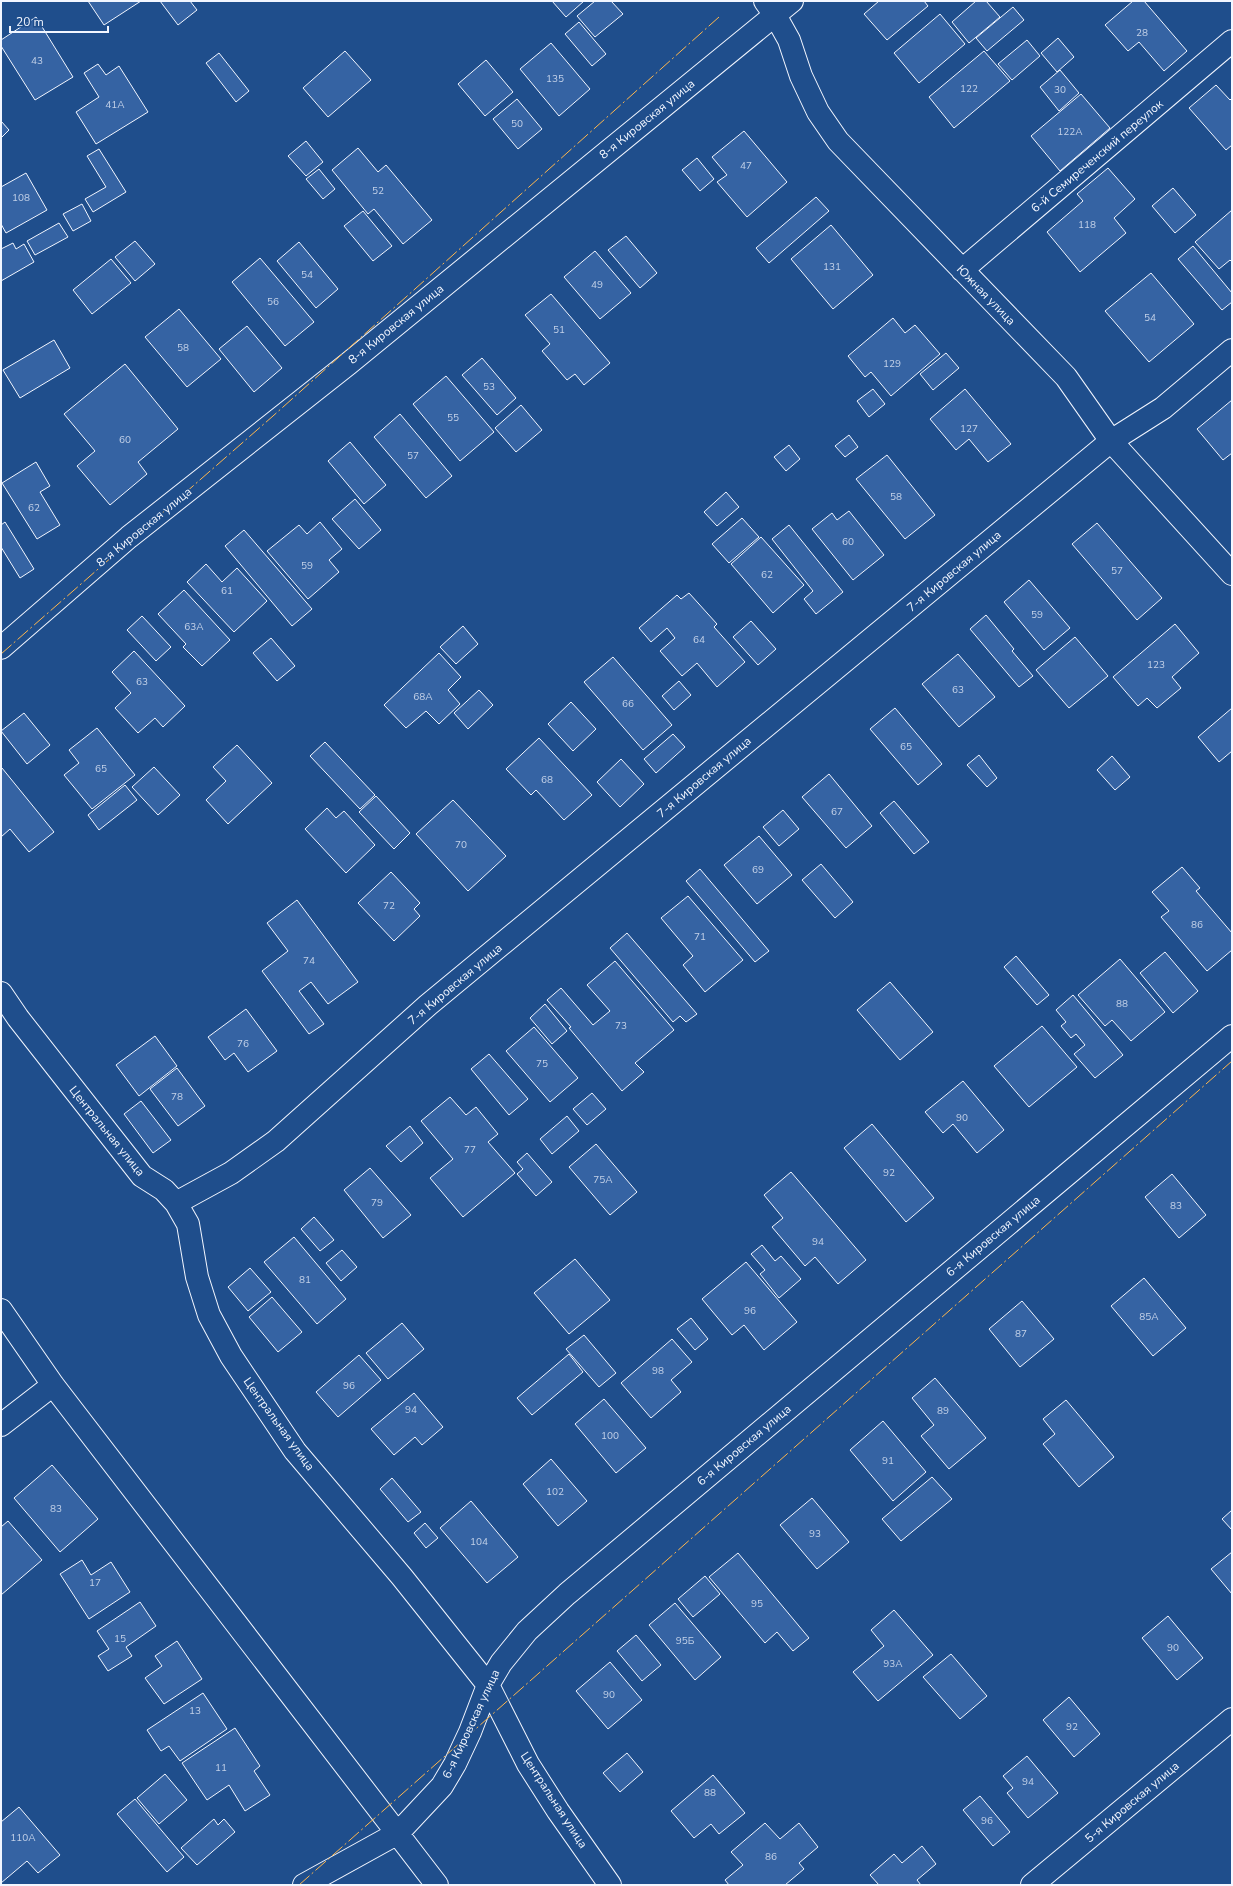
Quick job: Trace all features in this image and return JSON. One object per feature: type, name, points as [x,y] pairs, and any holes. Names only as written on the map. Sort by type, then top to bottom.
[{"type":"street","name":"8-я Кировская улица","points":[[1,648],[130,537],[348,364],[770,8],[792,1]]},
{"type":"street","name":"Южная улица","points":[[770,8],[789,40],[801,76],[818,112],[838,141],[1066,378],[1111,441],[1232,574]]},
{"type":"street","name":"6-й Семиреченский переулок","points":[[962,270],[1232,41]]},
{"type":"street","name":"7-я Кировская улица","points":[[176,1203],[231,1173],[276,1141],[428,1005],[1111,441],[1164,408],[1232,350]]},
{"type":"street","name":"Центральная улица","points":[[1,994],[18,1018],[142,1176],[164,1190],[176,1203],[188,1224],[197,1276],[209,1315],[231,1356],[295,1451],[402,1578],[488,1685],[528,1764],[558,1811],[610,1885]]},
{"type":"street","name":"6-я Кировская улица","points":[[304,1885],[398,1833],[442,1786],[455,1764],[470,1732],[488,1685],[501,1663],[527,1631],[566,1594],[1232,1036]]},
{"type":"street","points":[[1,1310],[53,1385],[437,1885]]},
{"type":"street","points":[[1,1425],[53,1385]]},
{"type":"street","name":"5-я Кировская улица","points":[[1032,1885],[1232,1719]]},
{"type":"building","points":[[88,1],[141,1],[104,25]]},
{"type":"building","points":[[160,1],[190,1],[197,10],[178,25]]},
{"type":"building","points":[[552,1],[584,1],[566,17]]},
{"type":"building","points":[[595,1],[611,1],[623,14],[595,37],[577,16]]},
{"type":"building","points":[[879,1],[924,1],[928,6],[887,40],[864,14]]},
{"type":"building","points":[[976,1],[986,1],[1000,17],[969,43],[952,22]]},
{"type":"building","points":[[1133,1],[1144,1],[1187,51],[1164,71],[1139,42],[1128,51],[1105,25]]},
{"type":"building","points":[[1013,7],[1024,20],[987,51],[976,38]]},
{"type":"building","points":[[940,14],[965,44],[919,83],[894,53]]},
{"type":"building","points":[[36,17],[73,77],[35,100],[1,46],[1,40]]},
{"type":"building","points":[[579,22],[606,54],[592,66],[565,34]]},
{"type":"building","points":[[1058,38],[1074,57],[1057,72],[1041,53]]},
{"type":"building","points":[[1027,40],[1040,56],[1012,80],[998,64]]},
{"type":"building","points":[[551,43],[590,89],[559,116],[520,69]]},
{"type":"building","points":[[345,51],[371,80],[328,117],[303,88]]},
{"type":"building","points":[[984,51],[1010,81],[954,128],[929,97]]},
{"type":"building","points":[[219,53],[249,91],[236,102],[206,63]]},
{"type":"building","points":[[486,60],[513,92],[485,116],[458,84]]},
{"type":"building","points":[[98,64],[106,75],[119,66],[148,112],[96,144],[76,112],[99,97],[84,73]]},
{"type":"building","points":[[1060,70],[1079,93],[1059,111],[1040,87]]},
{"type":"building","points":[[1216,85],[1230,100],[1232,98],[1232,145],[1226,150],[1189,108]]},
{"type":"building","points":[[1081,94],[1110,128],[1060,171],[1031,136]]},
{"type":"building","points":[[517,99],[542,129],[518,149],[493,119]]},
{"type":"building","points":[[1,121],[9,130],[1,138]]},
{"type":"building","points":[[744,131],[787,182],[747,217],[717,182],[727,175],[712,157]]},
{"type":"building","points":[[306,141],[323,162],[306,176],[288,156]]},
{"type":"building","points":[[358,148],[378,172],[386,165],[432,220],[403,244],[374,209],[368,214],[332,170]]},
{"type":"building","points":[[99,149],[126,192],[93,212],[85,199],[106,187],[87,156]]},
{"type":"building","points":[[697,158],[714,179],[700,191],[682,170]]},
{"type":"building","points":[[1108,168],[1135,199],[1114,218],[1126,233],[1080,272],[1047,232],[1083,201],[1077,194]]},
{"type":"building","points":[[319,169],[335,189],[323,199],[306,179]]},
{"type":"building","points":[[26,173],[47,210],[6,233],[1,224],[1,187]]},
{"type":"building","points":[[1173,188],[1196,215],[1175,233],[1152,206]]},
{"type":"building","points":[[816,197],[829,211],[769,263],[756,248]]},
{"type":"building","points":[[82,204],[91,221],[73,231],[63,214]]},
{"type":"building","points":[[1232,210],[1232,262],[1230,260],[1219,269],[1195,242]]},
{"type":"building","points":[[363,211],[392,246],[373,261],[344,226]]},
{"type":"building","points":[[59,223],[68,237],[35,255],[27,241]]},
{"type":"building","points":[[831,225],[873,275],[833,309],[791,259]]},
{"type":"building","points":[[626,236],[657,273],[640,288],[608,250]]},
{"type":"building","points":[[135,241],[155,264],[135,281],[115,257]]},
{"type":"building","points":[[299,242],[338,289],[316,308],[277,261]]},
{"type":"building","points":[[13,243],[16,249],[24,244],[34,262],[1,281],[1,249]]},
{"type":"building","points":[[1193,246],[1232,293],[1232,302],[1222,310],[1178,259]]},
{"type":"building","points":[[595,251],[631,293],[600,319],[564,277]]},
{"type":"building","points":[[260,258],[314,322],[285,346],[232,282]]},
{"type":"building","points":[[111,259],[131,283],[92,314],[73,290]]},
{"type":"building","points":[[1151,273],[1194,324],[1149,362],[1105,311]]},
{"type":"building","points":[[551,294],[610,363],[584,385],[575,374],[567,380],[542,351],[550,344],[525,315]]},
{"type":"building","points":[[179,309],[221,359],[187,387],[145,337]]},
{"type":"building","points":[[893,318],[905,333],[915,325],[940,354],[891,396],[871,372],[865,377],[848,356]]},
{"type":"building","points":[[247,326],[282,368],[254,392],[219,349]]},
{"type":"building","points":[[54,340],[70,368],[20,398],[3,370]]},
{"type":"building","points":[[946,353],[959,368],[933,390],[920,374]]},
{"type":"building","points":[[482,358],[516,398],[497,415],[462,375]]},
{"type":"building","points":[[125,364],[178,429],[138,462],[147,474],[110,505],[77,466],[95,451],[64,414]]},
{"type":"building","points":[[446,376],[494,432],[460,461],[413,404]]},
{"type":"building","points":[[873,389],[885,404],[869,417],[857,401]]},
{"type":"building","points":[[965,389],[1011,444],[988,462],[969,439],[956,450],[930,419]]},
{"type":"building","points":[[1232,400],[1232,453],[1223,460],[1197,429]]},
{"type":"building","points":[[521,405],[542,430],[516,452],[495,428]]},
{"type":"building","points":[[400,414],[452,476],[426,498],[374,437]]},
{"type":"building","points":[[849,435],[858,447],[845,457],[835,446]]},
{"type":"building","points":[[350,442],[386,485],[364,504],[328,461]]},
{"type":"building","points":[[789,445],[800,459],[786,471],[774,457]]},
{"type":"building","points":[[887,455],[935,515],[905,539],[856,479]]},
{"type":"building","points":[[36,462],[50,486],[40,492],[60,525],[37,539],[2,483]]},
{"type":"building","points":[[726,492],[739,507],[717,526],[704,512]]},
{"type":"building","points":[[355,499],[381,530],[359,549],[332,519]]},
{"type":"building","points":[[849,511],[884,555],[853,580],[812,529],[832,513],[837,520]]},
{"type":"building","points":[[742,518],[759,537],[729,563],[712,544]]},
{"type":"building","points":[[5,522],[34,569],[20,578],[1,547],[1,525]]},
{"type":"building","points":[[320,522],[342,549],[329,560],[339,572],[308,599],[267,551],[299,525],[307,534]]},
{"type":"building","points":[[1097,523],[1162,598],[1137,620],[1072,544]]},
{"type":"building","points":[[789,525],[843,592],[816,614],[804,599],[813,591],[772,539]]},
{"type":"building","points":[[244,530],[312,609],[292,626],[225,546]]},
{"type":"building","points":[[761,537],[804,585],[773,613],[731,564]]},
{"type":"building","points":[[206,564],[222,582],[237,568],[267,601],[234,632],[187,582]]},
{"type":"building","points":[[1029,580],[1070,628],[1044,650],[1004,602]]},
{"type":"building","points":[[184,590],[230,640],[202,666],[183,647],[186,644],[158,614]]},
{"type":"building","points":[[689,593],[717,624],[714,627],[745,662],[717,687],[697,663],[682,676],[660,651],[675,638],[667,628],[651,642],[639,628],[677,595],[681,599]]},
{"type":"building","points":[[986,615],[1014,649],[1012,651],[1033,676],[1019,687],[970,629]]},
{"type":"building","points":[[142,616],[171,647],[156,661],[127,630]]},
{"type":"building","points":[[751,621],[776,649],[758,665],[733,637]]},
{"type":"building","points":[[1175,624],[1199,653],[1172,677],[1181,688],[1157,708],[1147,698],[1138,706],[1113,677]]},
{"type":"building","points":[[463,626],[478,644],[456,664],[440,647]]},
{"type":"building","points":[[1075,637],[1108,676],[1069,708],[1036,670]]},
{"type":"building","points":[[271,638],[295,666],[277,681],[253,653]]},
{"type":"building","points":[[134,651],[185,706],[163,727],[155,718],[138,733],[115,708],[131,693],[112,672]]},
{"type":"building","points":[[439,653],[461,677],[448,690],[460,704],[439,724],[426,711],[406,728],[384,705]]},
{"type":"building","points":[[958,654],[995,697],[959,727],[922,684]]},
{"type":"building","points":[[613,657],[672,725],[643,750],[584,682]]},
{"type":"building","points":[[679,681],[691,695],[674,710],[662,696]]},
{"type":"building","points":[[479,690],[493,705],[468,729],[454,713]]},
{"type":"building","points":[[571,702],[596,729],[573,751],[548,724]]},
{"type":"building","points":[[895,708],[942,764],[918,785],[870,729]]},
{"type":"building","points":[[1232,708],[1232,751],[1219,762],[1198,737]]},
{"type":"building","points":[[24,713],[50,745],[27,764],[1,731]]},
{"type":"building","points":[[97,728],[135,775],[92,809],[64,775],[79,763],[69,750]]},
{"type":"building","points":[[673,734],[685,747],[656,773],[644,759]]},
{"type":"building","points":[[539,738],[592,795],[564,820],[536,790],[531,795],[506,769]]},
{"type":"building","points":[[325,742],[375,795],[360,809],[310,756]]},
{"type":"building","points":[[237,745],[272,783],[228,824],[206,800],[226,781],[213,767]]},
{"type":"building","points":[[979,755],[997,778],[987,787],[967,765]]},
{"type":"building","points":[[1112,756],[1130,777],[1115,790],[1097,770]]},
{"type":"building","points":[[621,759],[644,784],[620,807],[597,782]]},
{"type":"building","points":[[154,767],[180,795],[158,815],[132,787]]},
{"type":"building","points":[[2,768],[54,832],[29,852],[10,829],[1,837]]},
{"type":"building","points":[[829,774],[872,826],[846,848],[802,797]]},
{"type":"building","points":[[125,785],[137,800],[99,830],[88,815]]},
{"type":"building","points":[[376,796],[410,833],[394,849],[359,812]]},
{"type":"building","points":[[453,800],[506,856],[468,891],[416,834]]},
{"type":"building","points":[[894,801],[929,842],[914,854],[880,813]]},
{"type":"building","points":[[327,808],[336,818],[344,811],[375,845],[346,873],[305,829]]},
{"type":"building","points":[[783,810],[799,829],[779,846],[763,827]]},
{"type":"building","points":[[759,836],[792,875],[757,904],[724,865]]},
{"type":"building","points":[[821,864],[853,902],[835,918],[802,880]]},
{"type":"building","points":[[1182,867],[1200,888],[1196,891],[1232,933],[1232,950],[1207,971],[1161,917],[1169,911],[1152,892]]},
{"type":"building","points":[[700,869],[769,951],[755,962],[686,881]]},
{"type":"building","points":[[391,872],[420,903],[414,909],[420,916],[394,941],[358,903]]},
{"type":"building","points":[[688,896],[743,960],[705,992],[683,965],[693,956],[661,918]]},
{"type":"building","points":[[297,900],[358,982],[328,1004],[311,982],[299,991],[324,1024],[309,1034],[262,971],[288,951],[267,923]]},
{"type":"building","points":[[627,933],[697,1014],[686,1022],[680,1016],[673,1022],[610,948]]},
{"type":"building","points":[[1165,952],[1198,991],[1173,1013],[1140,973]]},
{"type":"building","points":[[1016,956],[1049,995],[1037,1005],[1004,967]]},
{"type":"building","points":[[1120,959],[1165,1012],[1131,1041],[1112,1020],[1105,1026],[1078,995]]},
{"type":"building","points":[[615,961],[674,1030],[635,1063],[644,1072],[622,1091],[569,1028],[571,1027],[547,1000],[561,988],[593,1025],[610,1011],[587,985]]},
{"type":"building","points":[[890,982],[933,1032],[900,1060],[857,1010]]},
{"type":"building","points":[[1073,995],[1123,1055],[1095,1078],[1074,1054],[1085,1045],[1076,1034],[1071,1038],[1061,1026],[1066,1022],[1056,1010]]},
{"type":"building","points":[[545,1004],[567,1031],[552,1044],[530,1018]]},
{"type":"building","points":[[246,1009],[277,1051],[248,1072],[234,1053],[225,1060],[208,1037]]},
{"type":"building","points":[[1042,1026],[1077,1067],[1029,1107],[994,1066]]},
{"type":"building","points":[[534,1027],[578,1078],[550,1102],[506,1051]]},
{"type":"building","points":[[155,1036],[177,1066],[139,1096],[116,1065]]},
{"type":"building","points":[[489,1054],[528,1099],[509,1115],[471,1069]]},
{"type":"building","points":[[177,1068],[205,1106],[178,1126],[150,1089]]},
{"type":"building","points":[[963,1081],[1004,1130],[977,1153],[953,1124],[943,1133],[925,1112]]},
{"type":"building","points":[[592,1093],[606,1109],[587,1125],[573,1109]]},
{"type":"building","points":[[450,1097],[466,1115],[476,1107],[498,1134],[488,1142],[515,1173],[463,1217],[430,1178],[453,1159],[421,1121]]},
{"type":"building","points":[[141,1101],[171,1140],[153,1153],[124,1114]]},
{"type":"building","points":[[567,1116],[579,1131],[552,1154],[540,1139]]},
{"type":"building","points":[[872,1124],[934,1198],[906,1222],[844,1148]]},
{"type":"building","points":[[410,1126],[423,1143],[401,1162],[386,1146]]},
{"type":"building","points":[[596,1144],[637,1192],[610,1215],[569,1167]]},
{"type":"building","points":[[527,1153],[552,1182],[536,1196],[517,1174],[523,1169],[517,1162]]},
{"type":"building","points":[[370,1168],[411,1215],[383,1238],[344,1190]]},
{"type":"building","points":[[791,1172],[866,1260],[838,1284],[815,1257],[805,1266],[772,1227],[783,1218],[764,1195]]},
{"type":"building","points":[[1172,1174],[1206,1215],[1179,1238],[1145,1197]]},
{"type":"building","points":[[314,1217],[334,1240],[320,1251],[301,1229]]},
{"type":"building","points":[[294,1237],[346,1299],[317,1324],[264,1262]]},
{"type":"building","points":[[762,1245],[775,1261],[781,1256],[801,1279],[779,1298],[760,1274],[765,1270],[751,1254]]},
{"type":"building","points":[[342,1250],[357,1267],[341,1281],[326,1263]]},
{"type":"building","points":[[575,1259],[610,1300],[569,1334],[534,1293]]},
{"type":"building","points":[[746,1262],[797,1322],[764,1350],[744,1325],[732,1335],[702,1299]]},
{"type":"building","points":[[250,1268],[271,1292],[248,1311],[228,1287]]},
{"type":"building","points":[[1144,1278],[1186,1328],[1153,1356],[1111,1306]]},
{"type":"building","points":[[272,1297],[302,1332],[278,1352],[249,1317]]},
{"type":"building","points":[[1022,1301],[1054,1339],[1020,1367],[989,1329]]},
{"type":"building","points":[[691,1318],[708,1339],[695,1350],[677,1329]]},
{"type":"building","points":[[402,1323],[424,1349],[388,1379],[366,1353]]},
{"type":"building","points":[[584,1335],[616,1373],[599,1387],[566,1349]]},
{"type":"building","points":[[672,1339],[692,1362],[671,1380],[681,1392],[651,1418],[621,1383]]},
{"type":"building","points":[[569,1354],[583,1372],[532,1415],[517,1398]]},
{"type":"building","points":[[359,1355],[381,1380],[338,1417],[316,1392]]},
{"type":"building","points":[[935,1378],[986,1438],[949,1469],[921,1436],[934,1425],[912,1398]]},
{"type":"building","points":[[414,1393],[443,1427],[422,1445],[415,1437],[394,1455],[371,1429]]},
{"type":"building","points":[[604,1399],[646,1448],[616,1473],[575,1424]]},
{"type":"building","points":[[1066,1400],[1114,1457],[1079,1487],[1043,1444],[1055,1434],[1043,1419]]},
{"type":"building","points":[[883,1421],[926,1472],[893,1501],[850,1450]]},
{"type":"building","points":[[551,1459],[587,1501],[558,1526],[523,1484]]},
{"type":"building","points":[[52,1465],[98,1519],[60,1552],[14,1498]]},
{"type":"building","points":[[932,1477],[952,1499],[901,1541],[882,1519]]},
{"type":"building","points":[[392,1478],[421,1512],[408,1522],[380,1489]]},
{"type":"building","points":[[812,1498],[849,1542],[817,1569],[780,1525]]},
{"type":"building","points":[[471,1501],[518,1557],[487,1583],[440,1528]]},
{"type":"building","points":[[1232,1510],[1232,1530],[1222,1519]]},
{"type":"building","points":[[8,1521],[42,1560],[1,1595],[1,1527]]},
{"type":"building","points":[[425,1523],[438,1538],[426,1548],[414,1533]]},
{"type":"building","points":[[1232,1552],[1232,1594],[1211,1569]]},
{"type":"building","points":[[738,1553],[809,1638],[793,1651],[777,1632],[765,1643],[709,1577]]},
{"type":"building","points":[[82,1560],[91,1575],[111,1562],[130,1592],[89,1619],[60,1574]]},
{"type":"building","points":[[705,1576],[720,1594],[693,1617],[678,1599]]},
{"type":"building","points":[[140,1602],[156,1626],[126,1647],[132,1656],[108,1671],[98,1656],[109,1649],[97,1631]]},
{"type":"building","points":[[675,1603],[721,1657],[695,1680],[649,1625]]},
{"type":"building","points":[[894,1610],[933,1655],[878,1701],[853,1672],[884,1646],[871,1630]]},
{"type":"building","points":[[1168,1616],[1203,1658],[1177,1680],[1142,1638]]},
{"type":"building","points":[[636,1635],[661,1665],[642,1681],[617,1651]]},
{"type":"building","points":[[177,1641],[202,1679],[164,1704],[145,1678],[162,1666],[155,1656]]},
{"type":"building","points":[[951,1654],[987,1696],[960,1719],[923,1677]]},
{"type":"building","points":[[610,1662],[642,1700],[608,1729],[576,1691]]},
{"type":"building","points":[[203,1693],[227,1729],[180,1761],[169,1746],[161,1751],[147,1730]]},
{"type":"building","points":[[1069,1697],[1100,1734],[1074,1757],[1043,1720]]},
{"type":"building","points":[[235,1728],[260,1766],[254,1771],[270,1795],[245,1811],[229,1785],[207,1800],[182,1763]]},
{"type":"building","points":[[627,1753],[643,1772],[620,1792],[603,1773]]},
{"type":"building","points":[[1027,1756],[1058,1793],[1028,1818],[1007,1793],[1013,1788],[1003,1776]]},
{"type":"building","points":[[165,1774],[187,1800],[159,1824],[137,1798]]},
{"type":"building","points":[[713,1775],[745,1813],[719,1834],[711,1824],[694,1838],[671,1811]]},
{"type":"building","points":[[980,1796],[1010,1832],[993,1846],[963,1810]]},
{"type":"building","points":[[135,1799],[184,1857],[167,1872],[117,1814]]},
{"type":"building","points":[[19,1807],[60,1855],[38,1873],[27,1861],[1,1883],[1,1822]]},
{"type":"building","points":[[214,1819],[218,1825],[224,1819],[235,1832],[197,1865],[181,1848]]},
{"type":"building","points":[[765,1823],[780,1839],[799,1823],[818,1847],[799,1863],[804,1869],[785,1885],[729,1885],[725,1880],[743,1865],[731,1852]]},
{"type":"building","points":[[922,1846],[936,1864],[917,1880],[921,1885],[879,1885],[870,1875],[894,1854],[902,1863]]},
{"type":"power","points":[[1,654],[273,416],[719,17]]},
{"type":"power","points":[[299,1885],[1232,1061]]}]
